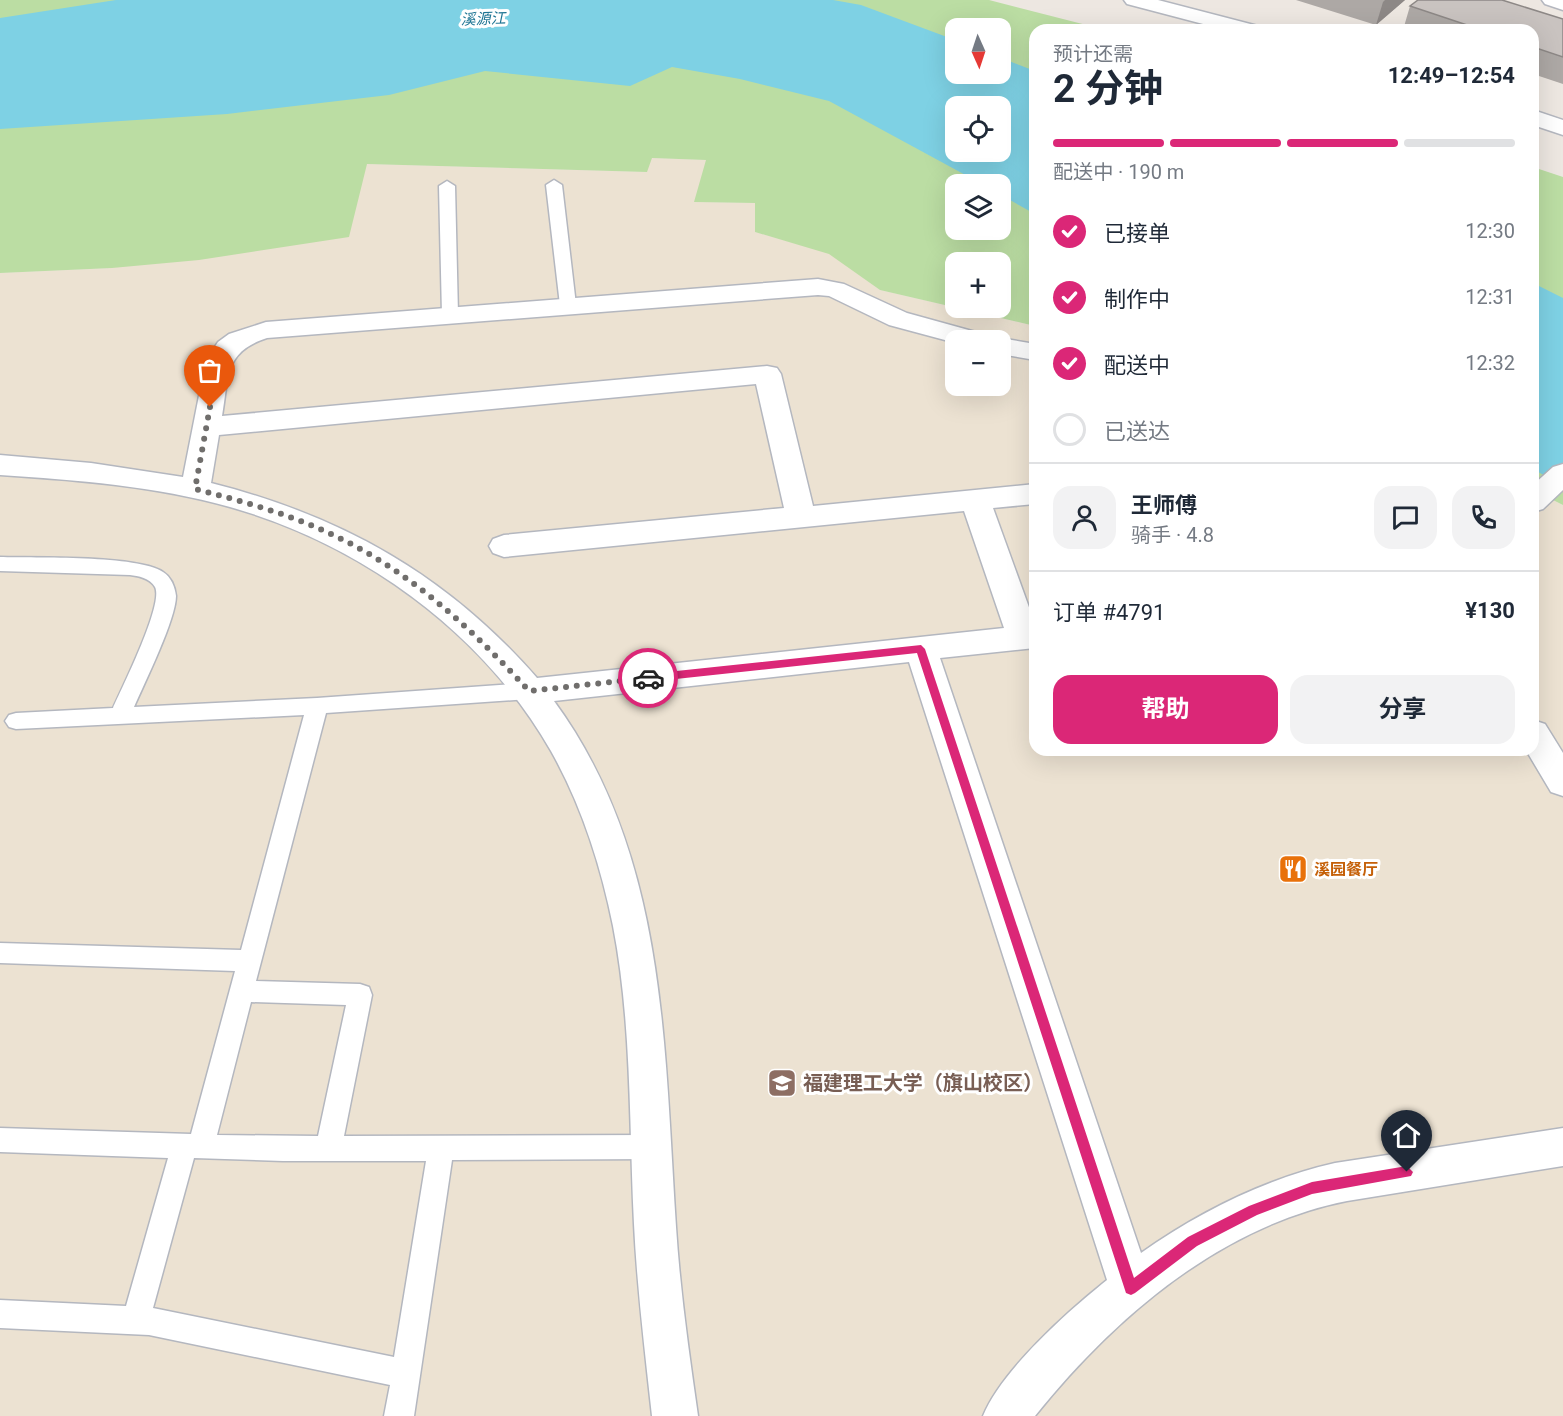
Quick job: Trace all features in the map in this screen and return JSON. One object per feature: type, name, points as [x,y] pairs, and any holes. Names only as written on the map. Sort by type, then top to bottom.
[{"type":"street","points":[[1134,0],[1228,24]]},
{"type":"street","points":[[1552,0],[1563,3]]},
{"type":"street","points":[[1539,119],[1563,128]]},
{"type":"street","points":[[195,489],[219,360],[225,350],[250,334],[266,330],[818,287],[835,290],[898,319],[945,332]]},
{"type":"street","points":[[1011,348],[1029,351]]},
{"type":"street","points":[[207,427],[767,374],[801,517]]},
{"type":"street","points":[[0,465],[116,475],[195,489],[242,501],[334,535],[407,579],[450,612],[485,644],[529,691],[577,768],[598,813],[631,925],[639,984],[652,1147],[660,1293],[675,1416]]},
{"type":"street","points":[[1539,496],[1563,474]]},
{"type":"street","points":[[504,546],[1029,495]]},
{"type":"street","points":[[529,691],[1029,637],[975,500]]},
{"type":"street","points":[[921,649],[1131,1288]]},
{"type":"street","points":[[1539,743],[1563,782]]},
{"type":"street","points":[[1013,1414],[1048,1365],[1131,1288],[1192,1242],[1254,1210],[1312,1188],[1563,1147]]},
{"type":"lane","points":[[554,184],[568,305]]},
{"type":"lane","points":[[447,186],[450,315]]},
{"type":"lane","points":[[0,564],[130,568],[148,571],[160,579],[166,588],[167,600],[163,614],[120,716]]},
{"type":"lane","points":[[16,721],[317,706],[529,691]]},
{"type":"lane","points":[[136,1320],[242,991],[317,706]]},
{"type":"lane","points":[[0,953],[250,961]]},
{"type":"lane","points":[[242,991],[360,995],[328,1149]]},
{"type":"lane","points":[[0,1140],[328,1149],[652,1147]]},
{"type":"lane","points":[[399,1416],[441,1148]]},
{"type":"lane","points":[[0,1314],[149,1321],[405,1374]]},
{"type":"shaded area","name":"福建理工大学（旗山校区）","points":[[651,158],[707,160],[695,202],[755,203],[755,232],[829,253],[880,290],[945,305],[945,318],[1001,318],[1029,325],[1029,756],[1539,756],[1539,493],[1563,505],[1563,1416],[0,1416],[0,273],[112,268],[367,164],[646,172]]},
{"type":"green space","points":[[0,0],[989,0],[1083,24],[1029,24],[1029,325],[1000,318],[1011,318],[1011,252],[945,252],[945,305],[880,290],[829,254],[755,232],[755,203],[694,202],[706,160],[652,158],[647,172],[367,164],[349,237],[199,260],[112,268],[0,273]]},
{"type":"green space","points":[[1539,169],[1563,177],[1563,505],[1539,493]]},
{"type":"water","name":"溪源江","points":[[116,0],[833,0],[861,5],[945,36],[945,84],[1011,84],[1011,62],[1029,69],[1029,211],[1011,201],[1011,174],[964,174],[829,101],[740,79],[672,67],[630,86],[485,71],[389,95],[227,114],[0,129],[0,18]]},
{"type":"water","points":[[1539,286],[1563,298],[1563,486],[1539,472]]},
{"type":"building","points":[[1418,0],[1502,0],[1563,19],[1563,57],[1539,49],[1539,24],[1464,24],[1410,6]]},
{"type":"way so far","points":[[210,407],[195,489],[242,501],[286,516],[334,535],[366,553],[407,579],[450,612],[485,644],[529,691],[648,678]]},
{"type":"place","name":"溪园餐厅","points":[[1293,869]]},
{"type":"place","name":"福建理工大学（旗山校区）","points":[[782,1083]]},
{"type":"route","points":[[648,678],[921,649],[1131,1288],[1192,1242],[1254,1210],[1312,1188],[1407,1172]]}]
